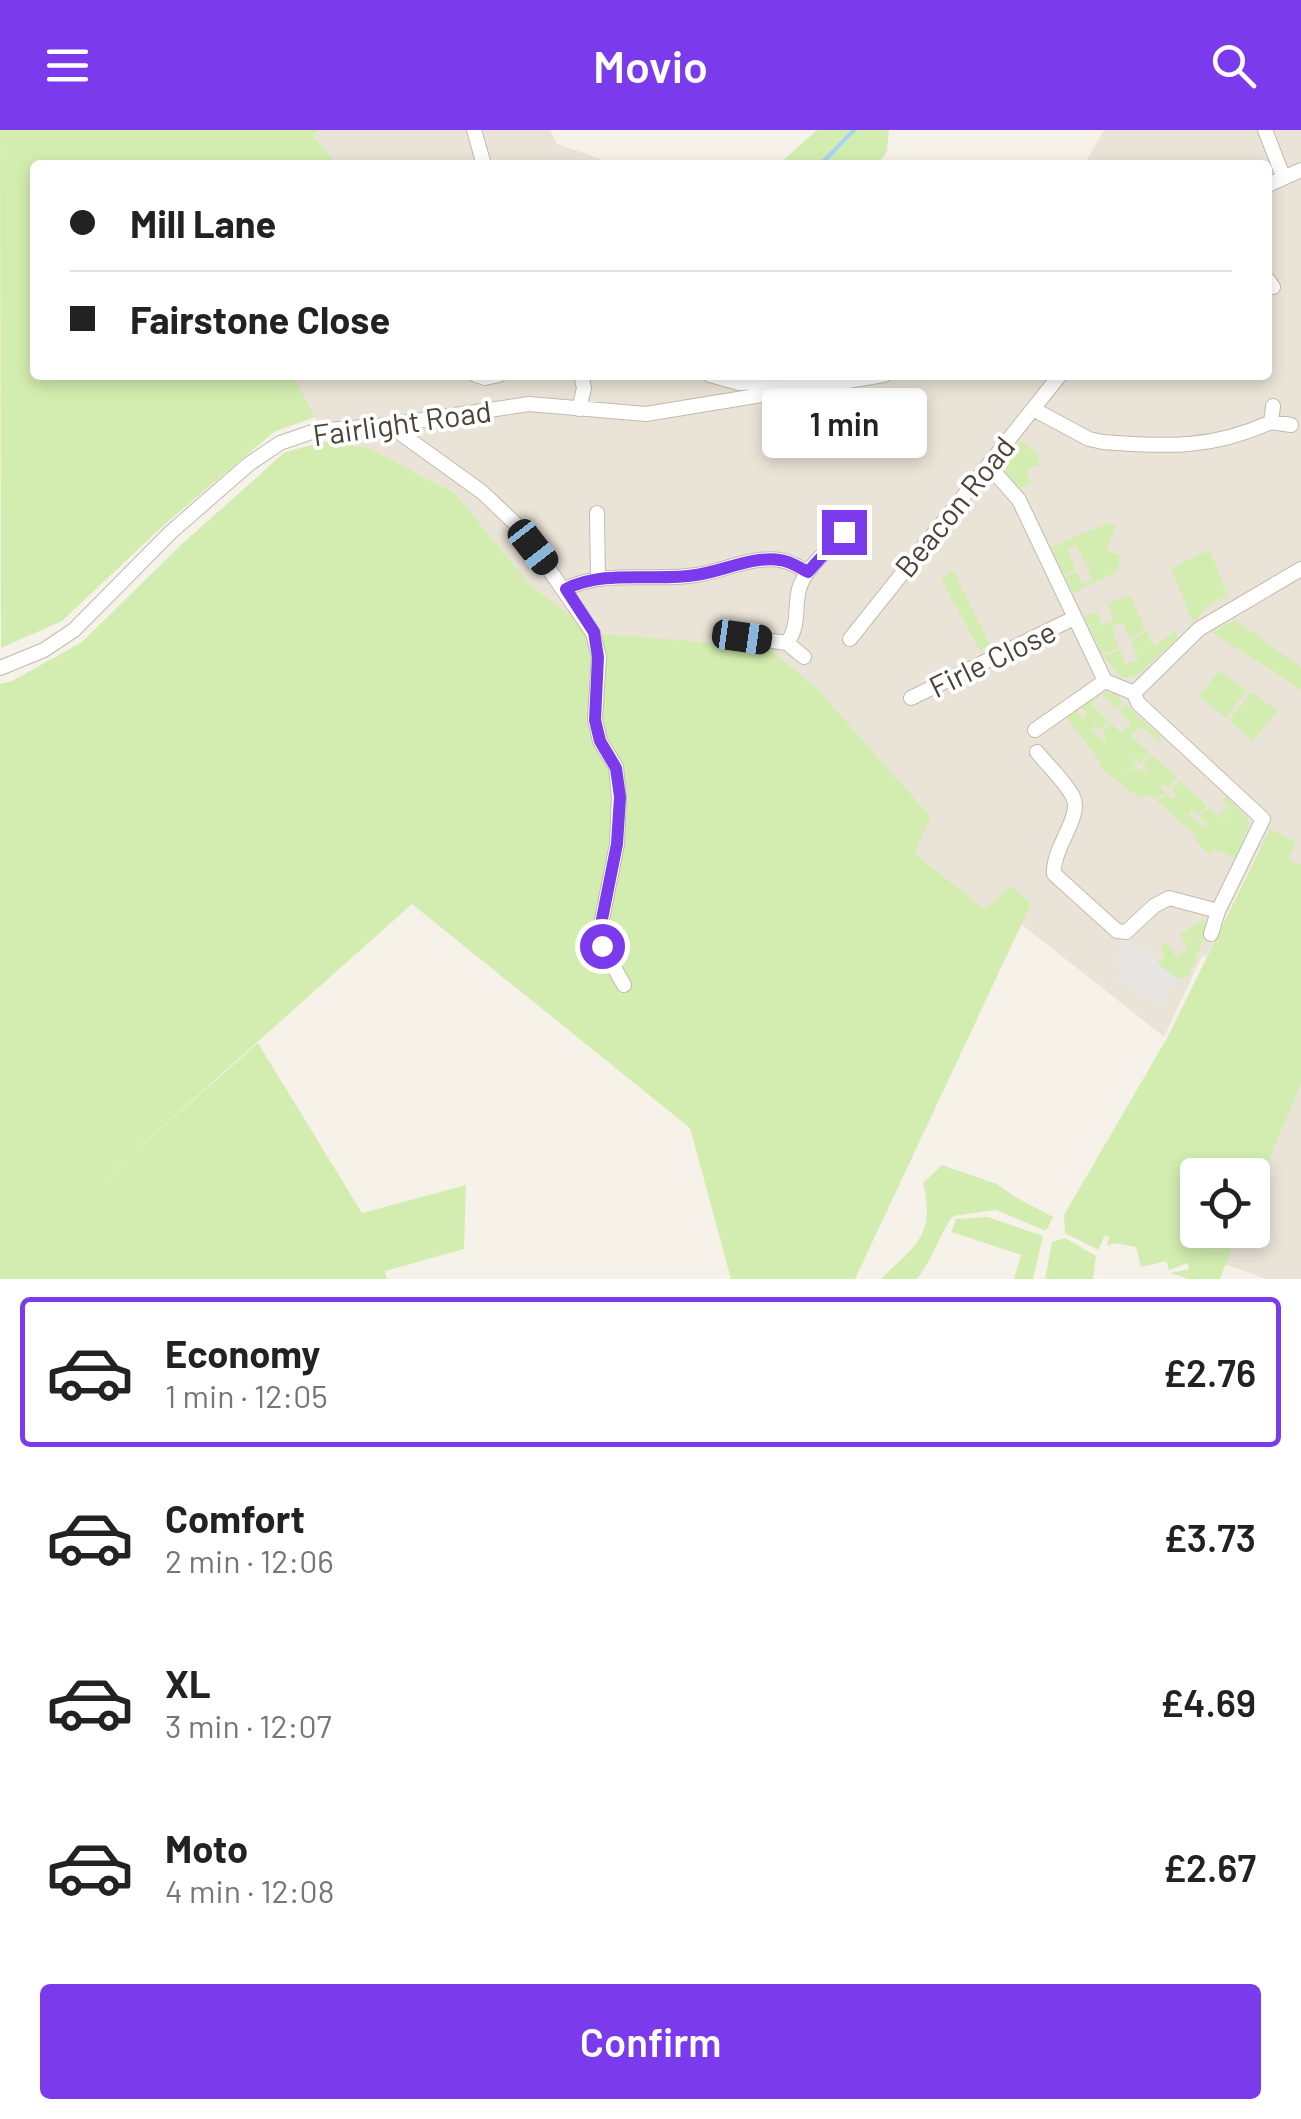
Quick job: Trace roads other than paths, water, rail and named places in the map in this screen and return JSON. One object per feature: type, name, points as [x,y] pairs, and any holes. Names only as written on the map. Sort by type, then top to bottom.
[{"type":"street","points":[[474,130],[483,160]]},
{"type":"street","points":[[1265,130],[1283,176]]},
{"type":"street","points":[[1272,183],[1301,170]]},
{"type":"street","points":[[580,408],[582,380]]},
{"type":"street","points":[[728,380],[838,382]]},
{"type":"street","name":"Fairlight Road","points":[[0,668],[44,650],[74,630],[171,532],[249,464],[280,443],[315,430],[388,425],[529,404],[646,414],[851,380]]},
{"type":"street","name":"Beacon Road","points":[[850,639],[1056,380]]},
{"type":"street","points":[[1033,409],[1089,439],[1126,444],[1220,442],[1272,414],[1291,425]]},
{"type":"street","points":[[388,425],[504,512],[566,589],[594,632],[598,657],[595,720],[600,741],[616,768],[620,797],[617,844],[602,919],[602,946],[624,986]]},
{"type":"street","points":[[989,466],[1019,500],[1105,680],[1134,693],[1138,703],[1263,819],[1218,911],[1211,934]]},
{"type":"street","points":[[597,512],[598,579]]},
{"type":"street","points":[[786,643],[796,631],[799,589],[808,572],[844,532]]},
{"type":"street","points":[[566,589],[598,579],[695,576],[757,560],[784,560],[808,572]]},
{"type":"street","points":[[1134,693],[1199,629],[1301,568]]},
{"type":"street","name":"Firle Close","points":[[911,698],[1074,618]]},
{"type":"street","points":[[742,637],[786,643],[804,656]]},
{"type":"street","points":[[1035,730],[1105,680]]},
{"type":"street","points":[[1036,752],[1075,799],[1076,812],[1057,848],[1054,874],[1117,931],[1126,932],[1154,906],[1169,898],[1218,911]]},
{"type":"waterway","points":[[825,160],[854,130]]}]
